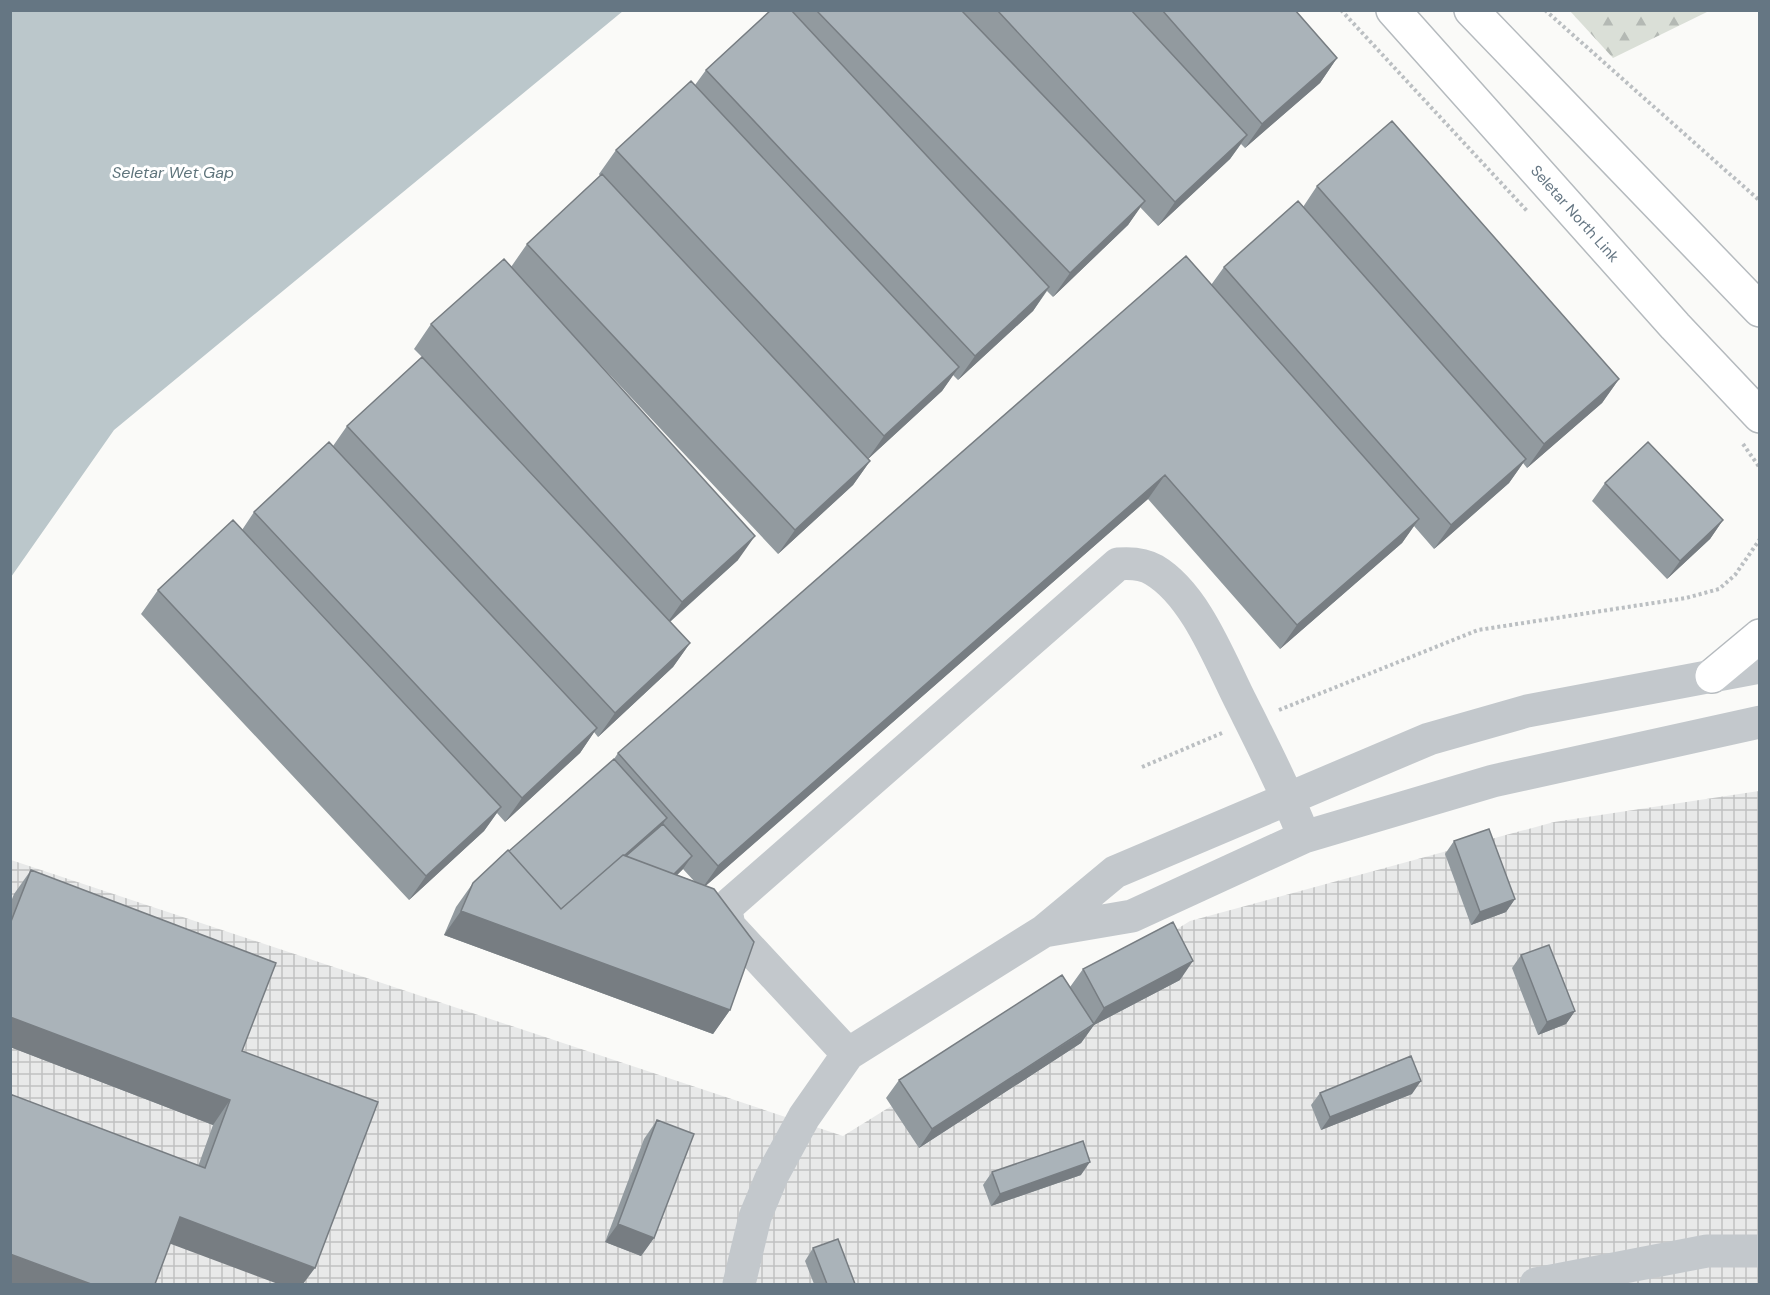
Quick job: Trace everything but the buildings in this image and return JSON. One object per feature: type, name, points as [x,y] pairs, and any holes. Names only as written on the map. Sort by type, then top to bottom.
[{"type":"main road","name":"Seletar North Link","points":[[1393,10],[1675,326],[1760,416]]},
{"type":"main road","points":[[1471,10],[1760,310]]},
{"type":"main road","points":[[1712,676],[1760,636]]},
{"type":"lane","points":[[848,1054],[729,926],[726,910],[731,903],[1118,564],[1129,563],[1153,569],[1184,598],[1202,624],[1288,797],[1304,837]]},
{"type":"lane","points":[[739,1284],[755,1217],[772,1176],[804,1118],[848,1054],[1044,931],[1115,872],[1429,739],[1527,711],[1760,667]]},
{"type":"lane","points":[[1044,931],[1132,916],[1304,837],[1493,781],[1760,722]]},
{"type":"lane","points":[[1536,1284],[1707,1251],[1760,1251]]},
{"type":"path","points":[[1545,10],[1760,201]]},
{"type":"path","points":[[1142,767],[1250,721],[1478,630],[1686,598],[1719,589],[1735,575],[1760,539]]},
{"type":"shaded area","points":[[1759,791],[1759,1284],[11,1284],[11,860],[843,1136],[1190,921],[1554,822]]},
{"type":"green space","points":[[1570,11],[1709,11],[1613,58]]},
{"type":"water","name":"Seletar Wet Gap","points":[[11,10],[623,11],[114,430],[11,577]]}]
